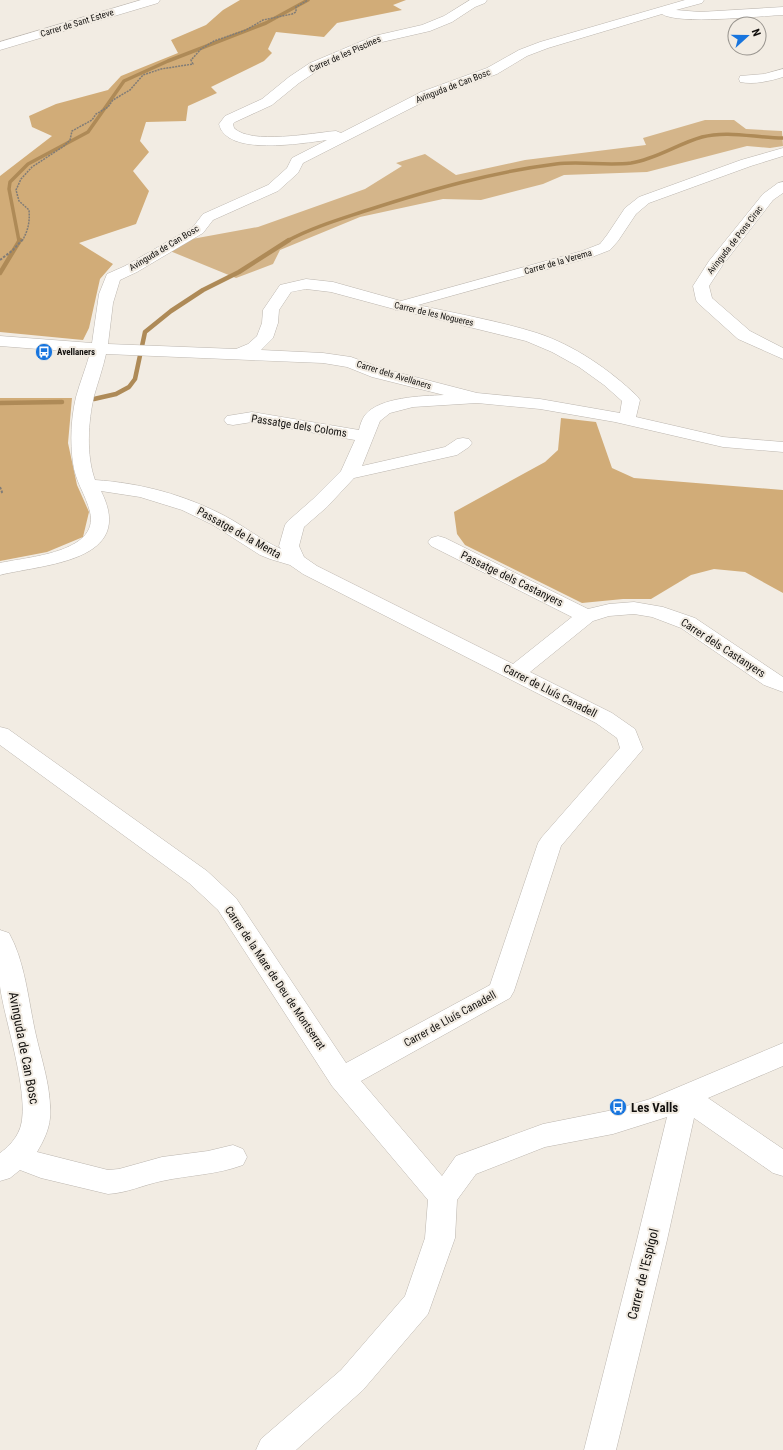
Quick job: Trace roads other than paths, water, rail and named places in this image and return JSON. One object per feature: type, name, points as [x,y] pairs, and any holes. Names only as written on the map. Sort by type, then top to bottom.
[{"type":"street","name":"Carrer de Sant Esteve","points":[[0,46],[154,0]]},
{"type":"street","name":"Carrer de les Piscines","points":[[348,134],[273,140],[250,140],[240,139],[233,135],[227,129],[226,124],[230,119],[267,102],[294,80],[315,66],[378,39],[426,28],[448,19],[471,4],[481,0]]},
{"type":"street","name":"Avinguda de Can Bosc","points":[[0,569],[55,558],[73,552],[91,540],[98,530],[100,523],[100,510],[83,471],[81,450],[82,412],[99,348],[107,289],[113,277],[130,269],[198,230],[208,217],[273,188],[293,170],[297,161],[426,95],[492,72],[523,53],[544,45],[698,0]]},
{"type":"street","points":[[658,12],[700,16],[783,11]]},
{"type":"street","points":[[745,80],[765,78],[783,72]]},
{"type":"street","name":"Carrer de la Verema","points":[[401,307],[411,302],[601,249],[613,238],[630,211],[644,200],[746,163],[783,152]]},
{"type":"street","name":"Avinguda de Pons Cirac","points":[[783,186],[768,197],[715,264],[700,286],[704,300],[744,335],[783,354]]},
{"type":"street","name":"Carrer de les Nogueres","points":[[238,354],[254,348],[265,338],[270,323],[271,310],[286,288],[306,284],[333,287],[401,307],[532,337],[567,353],[619,387],[631,400],[630,410],[626,420]]},
{"type":"street","name":"Carrer dels Avellaners","points":[[0,341],[99,348],[322,358],[351,362],[378,372],[477,398],[540,404],[626,420],[723,442],[783,447]]},
{"type":"street","points":[[296,560],[289,546],[295,525],[320,503],[348,474],[354,464],[372,418],[384,409],[413,402],[477,398]]},
{"type":"street","name":"Passatge dels Coloms","points":[[233,420],[252,417],[365,436]]},
{"type":"street","points":[[348,474],[450,451],[463,444]]},
{"type":"street","name":"Passatge de la Menta","points":[[89,485],[125,489],[176,501],[216,519],[284,558],[296,560]]},
{"type":"street","name":"Passatge dels Castanyers","points":[[438,542],[586,616]]},
{"type":"street","name":"Carrer de Lluís Canadell","points":[[296,560],[310,570],[604,718],[627,734],[632,749],[550,843],[501,991],[342,1078]]},
{"type":"street","name":"Carrer dels Castanyers","points":[[515,673],[586,616],[609,610],[634,608],[656,611],[688,623],[772,680],[783,685]]},
{"type":"street","name":"Carrer de la Mare de Deu de Montserrat","points":[[0,734],[198,877],[227,904],[342,1078],[442,1198]]},
{"type":"street","name":"Avinguda de Can Bosc","points":[[0,940],[13,989],[36,1098],[36,1118],[33,1131],[9,1162]]},
{"type":"street","points":[[272,1450],[352,1380],[417,1304],[440,1238],[442,1198],[466,1165],[543,1136],[613,1122],[656,1109],[783,1054]]},
{"type":"street","points":[[685,1097],[783,1164]]},
{"type":"street","name":"Carrer de l'Espígol","points":[[600,1450],[685,1097]]},
{"type":"street","points":[[9,1162],[41,1166],[108,1182],[162,1169],[208,1163],[233,1157]]},
{"type":"waterway","points":[[19,241],[9,189],[10,182],[28,164],[88,132],[124,81],[168,61],[266,23],[308,0]]},
{"type":"waterway","points":[[288,240],[327,224],[391,203],[461,182],[532,167],[565,163],[631,163],[650,158],[693,140],[712,135],[732,134],[783,138]]},
{"type":"waterway","points":[[0,273],[20,240]]},
{"type":"waterway","points":[[94,399],[116,394],[129,387],[135,379],[145,332],[171,311],[203,290],[239,272],[288,240]]},
{"type":"waterway","points":[[0,403],[62,402]]},
{"type":"place","name":"Avellaners","points":[[44,352]]},
{"type":"place","name":"Les Valls","points":[[618,1107]]}]
